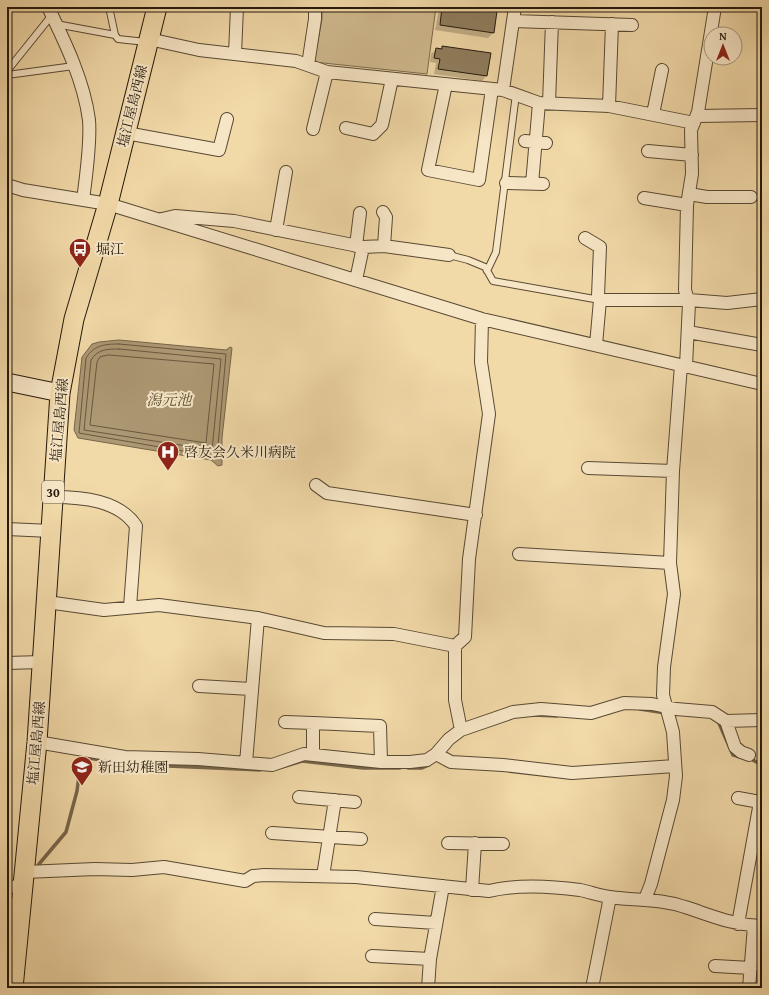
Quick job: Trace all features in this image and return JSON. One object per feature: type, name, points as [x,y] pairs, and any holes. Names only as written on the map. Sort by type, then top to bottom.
[{"type":"main road","name":"塩江屋島西線","points":[[13,988],[18,882],[37,742],[60,393],[74,319],[108,204],[157,7]]},
{"type":"street","points":[[235,54],[237,7]]},
{"type":"street","points":[[308,65],[315,18],[315,7]]},
{"type":"street","points":[[446,84],[428,170],[479,180],[515,7]]},
{"type":"street","points":[[645,899],[651,884],[673,800],[675,766],[668,711],[663,695],[664,667],[674,594],[670,563],[673,471],[688,332],[688,300],[685,290],[688,200],[692,174],[691,130],[695,119],[715,7]]},
{"type":"street","points":[[52,15],[74,66],[84,96],[89,121],[83,200]]},
{"type":"street","points":[[513,21],[632,25]]},
{"type":"street","points":[[506,183],[538,184],[536,142],[544,103],[552,22]]},
{"type":"street","points":[[609,106],[612,24]]},
{"type":"street","points":[[148,41],[199,50],[296,61],[327,72],[498,89],[544,103],[609,106],[653,114],[695,119],[762,115]]},
{"type":"street","points":[[653,114],[662,70]]},
{"type":"street","points":[[313,129],[327,72]]},
{"type":"street","points":[[346,128],[373,134],[382,125],[392,79]]},
{"type":"street","points":[[126,133],[219,150],[227,119]]},
{"type":"street","points":[[648,151],[692,155]]},
{"type":"street","points":[[276,230],[286,172]]},
{"type":"street","points":[[7,185],[23,190],[108,204],[482,318],[762,384]]},
{"type":"street","points":[[644,198],[688,200],[707,197],[751,197]]},
{"type":"street","points":[[383,212],[386,217],[384,246]]},
{"type":"street","points":[[356,280],[360,213]]},
{"type":"street","points":[[159,220],[174,216],[234,220],[359,247],[384,246],[449,255]]},
{"type":"street","points":[[585,238],[600,247],[598,296],[600,300],[596,345]]},
{"type":"street","points":[[600,300],[688,300],[727,303],[762,299]]},
{"type":"street","points":[[47,602],[104,610],[159,605],[258,618],[324,633],[394,634],[455,646],[465,638],[469,559],[489,414],[481,362],[482,318]]},
{"type":"street","points":[[688,332],[762,345]]},
{"type":"street","points":[[7,382],[60,393]]},
{"type":"street","points":[[588,468],[673,471]]},
{"type":"street","points":[[316,485],[327,493],[476,515]]},
{"type":"street","points":[[53,497],[80,497],[104,503],[131,518],[136,526],[130,607]]},
{"type":"street","points":[[7,529],[51,531]]},
{"type":"street","points":[[519,554],[670,563]]},
{"type":"street","points":[[246,763],[258,618]]},
{"type":"street","points":[[455,646],[455,700],[461,730]]},
{"type":"street","points":[[7,663],[42,662]]},
{"type":"street","points":[[199,686],[251,689]]},
{"type":"street","points":[[37,742],[124,757],[198,759],[272,765],[304,754],[381,762],[427,760],[436,754],[449,739],[461,730],[523,710],[541,709],[591,713],[624,703],[668,711],[712,712],[726,721],[762,720]]},
{"type":"street","points":[[726,721],[735,747],[741,752],[749,755]]},
{"type":"street","points":[[285,722],[380,726],[381,762]]},
{"type":"street","points":[[314,723],[314,755]]},
{"type":"street","points":[[436,754],[451,762],[503,765],[572,773],[675,766]]},
{"type":"street","points":[[299,797],[355,802]]},
{"type":"street","points":[[738,798],[760,802],[738,924]]},
{"type":"street","points":[[323,876],[335,800]]},
{"type":"street","points":[[272,833],[361,839]]},
{"type":"street","points":[[448,843],[503,844]]},
{"type":"street","points":[[472,890],[475,843]]},
{"type":"street","points":[[18,882],[95,868],[132,870],[164,867],[245,881],[253,876],[264,875],[356,877],[489,891],[505,887],[557,888],[582,891],[610,897],[645,899],[685,907],[726,922],[758,926],[749,988]]},
{"type":"street","points":[[428,988],[430,959],[443,886]]},
{"type":"street","points":[[592,988],[610,897]]},
{"type":"street","points":[[375,919],[436,923]]},
{"type":"street","points":[[372,956],[430,959]]},
{"type":"street","points":[[715,966],[751,968]]},
{"type":"lane","points":[[109,7],[115,35]]},
{"type":"lane","points":[[7,71],[52,15],[115,35],[118,39],[148,41]]},
{"type":"lane","points":[[7,74],[74,66]]},
{"type":"lane","points":[[487,271],[496,252],[506,183],[516,94]]},
{"type":"lane","points":[[449,255],[468,260],[485,267],[492,281],[600,300]]},
{"type":"shaded area","points":[[322,7],[436,7],[427,74],[314,62],[322,19]]},
{"type":"water","name":"潟元池","points":[[119,340],[226,350],[230,347],[232,348],[222,438],[222,465],[218,466],[211,460],[78,438],[74,430],[82,357],[92,344]]},
{"type":"building","points":[[442,7],[471,7],[497,11],[494,33],[440,25]]},
{"type":"building","points":[[442,46],[491,53],[487,76],[438,69],[440,59],[434,58],[436,48],[442,49]]},
{"type":"waterway","points":[[640,709],[665,713]]},
{"type":"waterway","points":[[533,715],[557,716]]},
{"type":"waterway","points":[[718,721],[733,755],[741,757]]},
{"type":"waterway","points":[[39,864],[66,832],[77,791],[81,760],[84,757],[121,764],[260,770]]},
{"type":"waterway","points":[[749,758],[762,765]]},
{"type":"waterway","points":[[272,770],[302,761],[363,768],[400,768]]},
{"type":"waterway","points":[[408,768],[422,768],[429,765]]},
{"type":"place","name":"堀江","points":[[80,268]]},
{"type":"place","name":"啓友会久米川病院","points":[[168,472]]},
{"type":"place","name":"新田幼稚園","points":[[82,786]]}]
